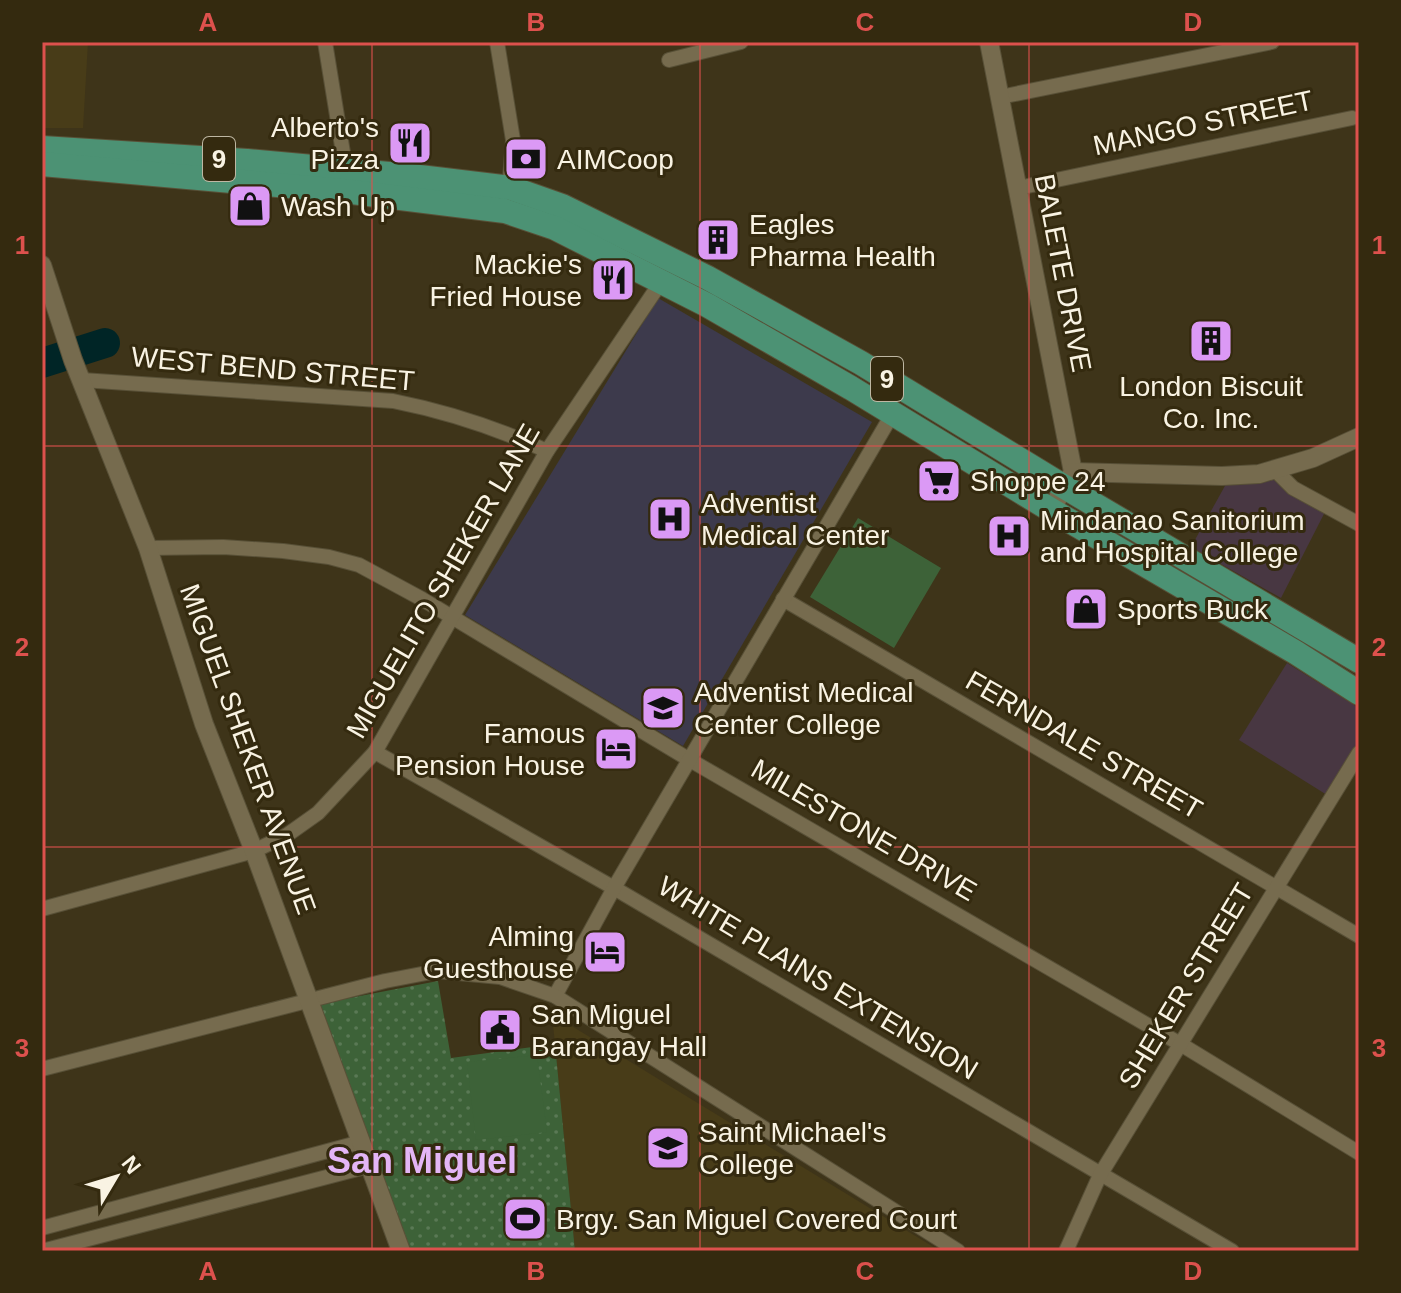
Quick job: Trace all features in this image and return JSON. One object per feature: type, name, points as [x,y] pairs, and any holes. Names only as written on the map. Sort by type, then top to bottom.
[{"type":"highway","name":"9","points":[[42,148],[247,161],[346,171],[562,206],[708,278],[1068,479],[1359,661]]},
{"type":"highway","name":"9","points":[[42,164],[330,189],[508,199],[555,228],[707,305],[1295,652],[1359,693]]},
{"type":"street","points":[[325,42],[346,171]]},
{"type":"street","points":[[497,42],[513,140],[508,199]]},
{"type":"street","points":[[669,60],[741,42]]},
{"type":"street","name":"BALETE DRIVE","points":[[989,42],[1018,188],[1068,479]]},
{"type":"street","points":[[1000,97],[1272,42]]},
{"type":"street","name":"MANGO STREET","points":[[1018,188],[1352,118]]},
{"type":"street","name":"MIGUEL SHEKER AVENUE","points":[[42,265],[73,360],[148,548],[204,724],[401,1251]]},
{"type":"street","name":"MIGUELITO SHEKER LANE","points":[[42,909],[254,851],[287,835],[318,813],[375,752],[547,451],[661,282]]},
{"type":"street","name":"WEST BEND STREET","points":[[82,380],[393,401],[486,424],[547,451]]},
{"type":"street","points":[[555,996],[614,888],[893,413]]},
{"type":"street","points":[[1051,510],[1068,479],[1241,476],[1275,470],[1313,458],[1359,437]]},
{"type":"street","points":[[1275,470],[1293,488],[1359,524]]},
{"type":"street","name":"MILESTONE DRIVE","points":[[148,548],[223,547],[329,557],[359,565],[1182,1045],[1359,1153]]},
{"type":"street","name":"FERNDALE STREET","points":[[783,599],[1359,936]]},
{"type":"street","name":"WHITE PLAINS EXTENSION","points":[[375,752],[614,888],[1232,1251]]},
{"type":"street","name":"SHEKER STREET","points":[[1066,1251],[1100,1175],[1359,753]]},
{"type":"street","points":[[42,1069],[308,999],[437,971],[500,977],[555,996],[958,1251]]},
{"type":"street","points":[[42,1228],[361,1142]]},
{"type":"street","points":[[42,1251],[369,1166]]},
{"type":"shaded area","points":[[42,42],[88,42],[83,128],[42,128]]},
{"type":"shaded area","name":"Adventist Medical Center","points":[[658,298],[872,422],[683,746],[465,615]]},
{"type":"shaded area","points":[[1272,479],[1326,510],[1281,598],[1191,547],[1226,484]]},
{"type":"shaded area","points":[[1287,663],[1359,708],[1359,742],[1327,795],[1239,740]]},
{"type":"shaded area","name":"Saint Michael's College","points":[[552,1014],[940,1251],[575,1251]]},
{"type":"green space","points":[[858,518],[941,568],[894,648],[810,597]]},
{"type":"green space","points":[[438,981],[451,1058],[555,1044],[575,1251],[410,1251],[366,1140],[318,1004]]},
{"type":"green space","points":[[537,1055],[547,1132],[476,1140],[467,1062]]},
{"type":"waterway","points":[[42,363],[105,343]]},
{"type":"place","name":"Alberto's Pizza","points":[[410,143]]},
{"type":"place","name":"AIMCoop","points":[[526,159]]},
{"type":"place","name":"Wash Up","points":[[250,206]]},
{"type":"place","name":"Eagles Pharma Health","points":[[718,240]]},
{"type":"place","name":"Mackie's Fried House","points":[[613,280]]},
{"type":"place","name":"London Biscuit Co. Inc.","points":[[1211,341]]},
{"type":"place","name":"Shoppe 24","points":[[939,481]]},
{"type":"place","name":"Adventist Medical Center","points":[[670,519]]},
{"type":"place","name":"Mindanao Sanitorium and Hospital College","points":[[1009,536]]},
{"type":"place","name":"Sports Buck","points":[[1086,609]]},
{"type":"place","name":"Adventist Medical Center College","points":[[663,708]]},
{"type":"place","name":"Famous Pension House","points":[[616,749]]},
{"type":"place","name":"Alming Guesthouse","points":[[605,952]]},
{"type":"place","name":"San Miguel Barangay Hall","points":[[500,1030]]},
{"type":"place","name":"Saint Michael's College","points":[[668,1148]]},
{"type":"place","name":"Brgy. San Miguel Covered Court","points":[[525,1219]]},
{"type":"district","name":"San Miguel","points":[[422,1160]]}]
